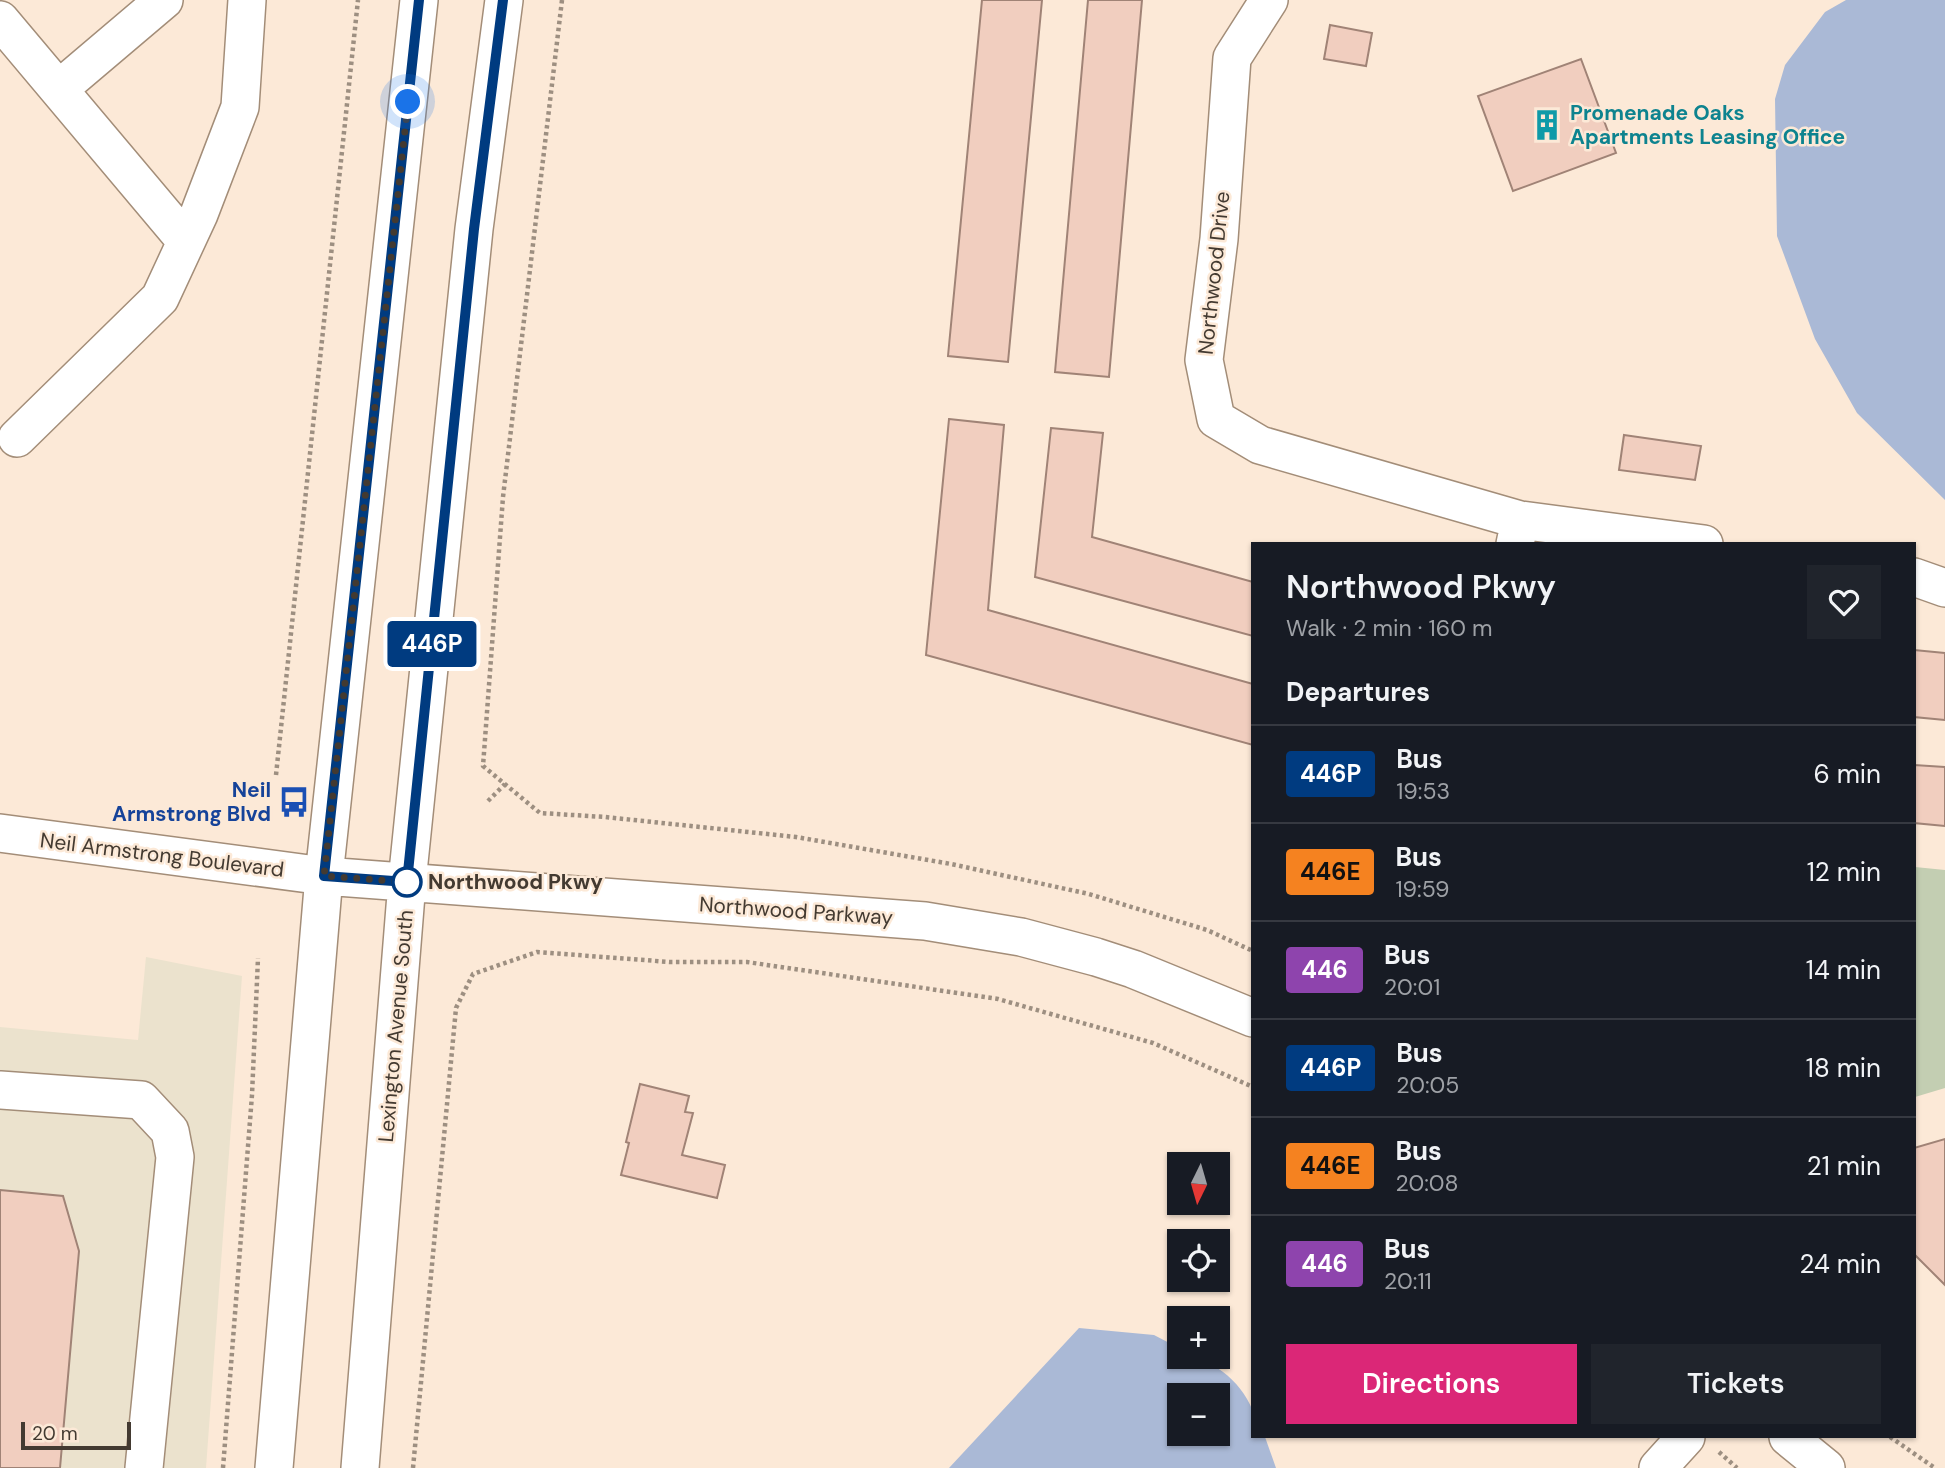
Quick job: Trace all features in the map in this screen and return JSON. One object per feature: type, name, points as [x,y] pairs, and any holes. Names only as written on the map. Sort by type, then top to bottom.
[{"type":"street","points":[[59,89],[164,0]]},
{"type":"street","points":[[6,436],[160,298],[187,241],[240,107],[247,0]]},
{"type":"street","points":[[274,1468],[324,876],[419,0]]},
{"type":"street","name":"Lexington Avenue South","points":[[360,1468],[407,882],[474,229],[503,0]]},
{"type":"street","name":"Northwood Drive","points":[[1269,0],[1232,58],[1219,239],[1204,360],[1216,419],[1260,445],[1518,532],[1673,542]]},
{"type":"street","points":[[0,20],[187,241]]},
{"type":"street","points":[[1916,579],[1945,587]]},
{"type":"street","name":"Neil Armstrong Boulevard","points":[[0,833],[324,876]]},
{"type":"street","name":"Northwood Parkway","points":[[324,876],[881,917],[963,927],[1040,942],[1096,957],[1133,969],[1251,1017]]},
{"type":"street","points":[[0,1090],[141,1100],[170,1131],[175,1157],[144,1468]]},
{"type":"street","points":[[1658,1468],[1685,1438]]},
{"type":"street","points":[[1789,1438],[1826,1468]]},
{"type":"path","points":[[276,775],[358,0]]},
{"type":"path","points":[[562,0],[502,510],[483,766],[540,813],[796,837],[951,864],[1089,894],[1208,930],[1251,950]]},
{"type":"path","points":[[488,801],[505,784]]},
{"type":"path","points":[[413,1468],[456,1008],[473,974],[537,952],[670,962],[760,964],[998,999],[1153,1042],[1251,1086]]},
{"type":"path","points":[[223,1468],[252,1094],[258,958]]},
{"type":"path","points":[[1891,1438],[1935,1468]]},
{"type":"shaded area","points":[[146,957],[242,976],[206,1468],[0,1468],[0,1027],[138,1040]]},
{"type":"green space","points":[[1916,867],[1945,870],[1945,1088],[1916,1097]]},
{"type":"water","points":[[1846,0],[1945,0],[1945,500],[1857,413],[1815,339],[1777,236],[1775,99],[1785,65],[1825,12]]},
{"type":"water","points":[[1079,1328],[1154,1335],[1167,1342],[1167,1369],[1219,1369],[1232,1380],[1247,1399],[1251,1408],[1251,1438],[1265,1438],[1276,1468],[949,1468]]},
{"type":"building","points":[[982,0],[1042,0],[1008,362],[948,356]]},
{"type":"building","points":[[1088,0],[1142,0],[1109,377],[1055,372]]},
{"type":"building","points":[[1330,25],[1372,33],[1366,66],[1324,59]]},
{"type":"building","name":"Promenade Oaks Apartments Leasing Office","points":[[1581,59],[1616,153],[1513,191],[1478,96]]},
{"type":"building","points":[[949,419],[1004,425],[988,610],[1251,683],[1251,744],[926,655]]},
{"type":"building","points":[[1051,428],[1103,433],[1092,537],[1251,581],[1251,635],[1035,577]]},
{"type":"building","points":[[1624,435],[1701,446],[1695,480],[1619,470]]},
{"type":"building","points":[[1916,650],[1945,653],[1945,720],[1916,717]]},
{"type":"building","points":[[1916,765],[1945,767],[1945,826],[1916,823]]},
{"type":"building","points":[[640,1084],[689,1096],[685,1112],[693,1113],[682,1155],[725,1165],[717,1198],[621,1175]]},
{"type":"building","points":[[1945,1139],[1945,1285],[1916,1256],[1916,1147]]},
{"type":"building","points":[[0,1190],[63,1196],[79,1251],[60,1468],[0,1468]]},
{"type":"bus line","name":"446P","points":[[419,0],[324,876],[407,882],[474,229],[503,0]]},
{"type":"place","name":"Promenade Oaks Apartments Leasing Office","points":[[1547,125]]},
{"type":"place","name":"Neil Armstrong Blvd","points":[[294,802]]},
{"type":"place","name":"Northwood Pkwy","points":[[407,882]]},
{"type":"route","points":[[407,882],[324,876],[408,102]]}]
